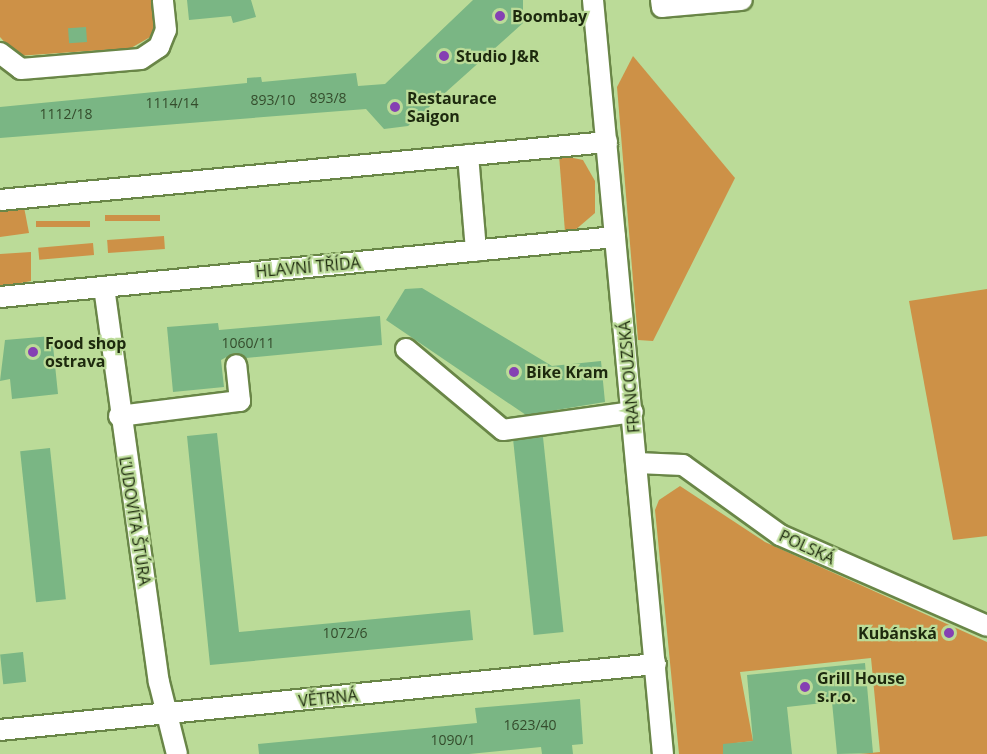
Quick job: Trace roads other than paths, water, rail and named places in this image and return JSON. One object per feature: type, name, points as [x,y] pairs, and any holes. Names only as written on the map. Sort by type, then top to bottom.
[{"type":"street","points":[[0,52],[21,69],[141,58],[159,47],[166,30],[163,0]]},
{"type":"street","name":"FRANCOUZSKÁ","points":[[593,0],[663,754]]},
{"type":"street","points":[[661,0],[662,7],[742,0]]},
{"type":"street","points":[[0,200],[607,141]]},
{"type":"street","points":[[468,155],[476,251]]},
{"type":"street","name":"HLAVNÍ TŘÍDA","points":[[0,297],[615,237]]},
{"type":"street","name":"ĽUDOVÍTA ŠTÚRA","points":[[104,287],[119,416],[165,714],[177,754]]},
{"type":"street","points":[[406,349],[503,430],[633,412]]},
{"type":"street","points":[[119,416],[240,401],[236,365]]},
{"type":"street","name":"POLSKÁ","points":[[637,463],[688,467],[780,535],[987,626]]},
{"type":"street","name":"VĚTRNÁ","points":[[0,730],[656,664]]},
{"type":"place","name":"Boombay","points":[[500,16]]},
{"type":"place","name":"Studio J&R","points":[[444,56]]},
{"type":"place","name":"Restaurace Saigon","points":[[395,107]]},
{"type":"place","name":"Food shop ostrava","points":[[33,352]]},
{"type":"place","name":"Bike Kram","points":[[514,372]]},
{"type":"place","name":"Kubánská","points":[[949,633]]},
{"type":"place","name":"Grill House s.r.o.","points":[[805,687]]}]
